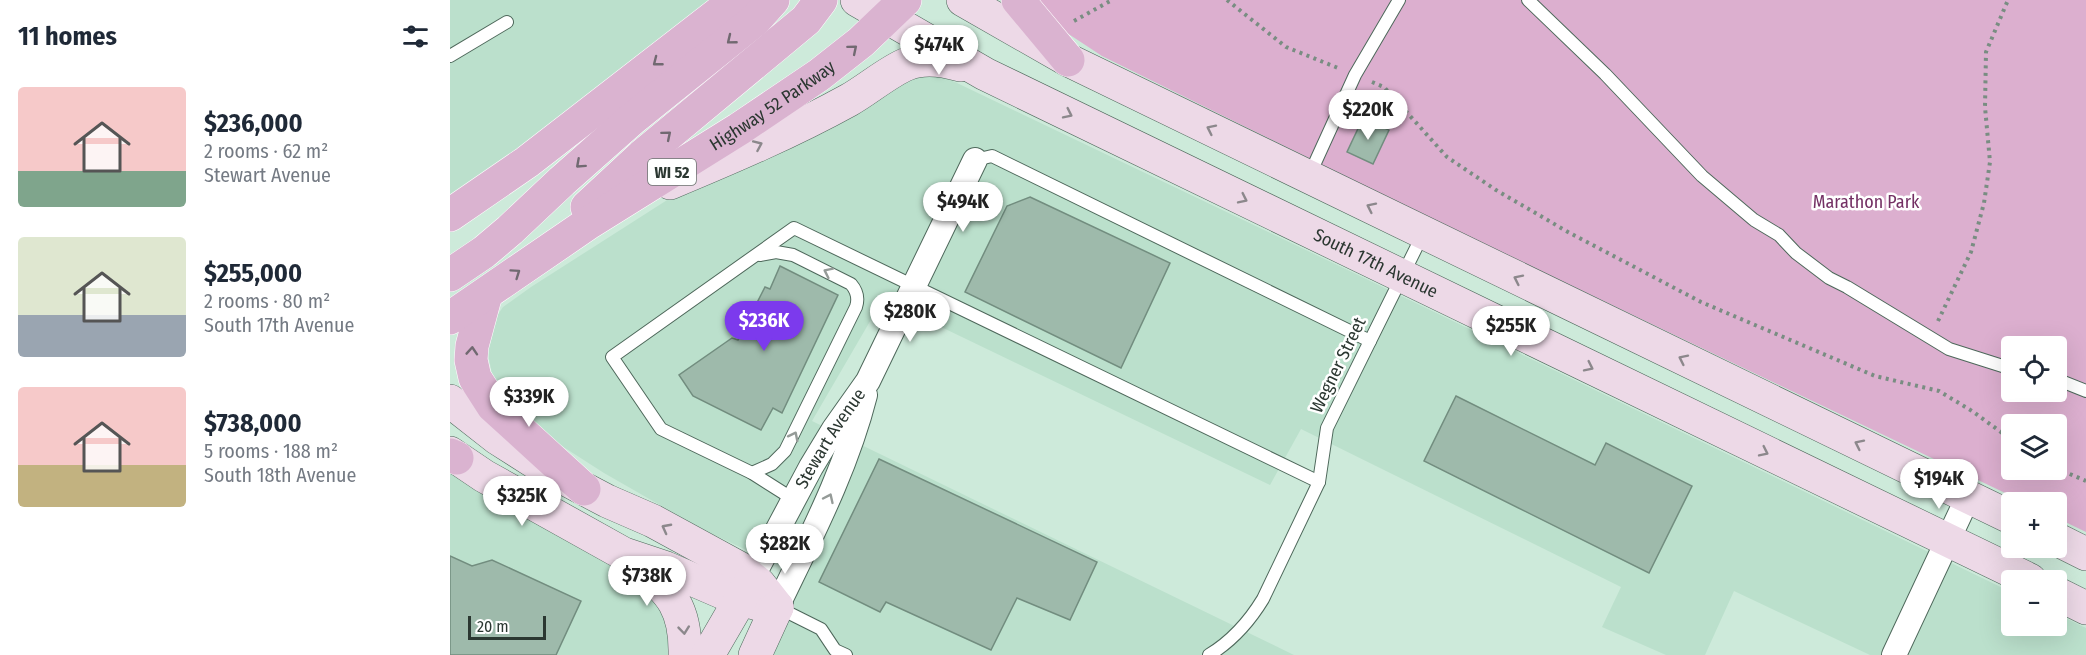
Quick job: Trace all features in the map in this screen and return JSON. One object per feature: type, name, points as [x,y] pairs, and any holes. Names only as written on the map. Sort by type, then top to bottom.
[{"type":"main road","points":[[689,38],[711,0]]},
{"type":"main road","points":[[450,216],[527,162],[736,0]]},
{"type":"main road","points":[[450,275],[484,252],[510,230],[632,119],[755,20],[772,0]]},
{"type":"main road","points":[[550,249],[592,202],[642,156],[806,20],[821,0]]},
{"type":"main road","name":"South 17th Avenue","points":[[857,0],[892,6],[986,74],[2009,570]]},
{"type":"main road","points":[[963,0],[1068,60],[2001,513]]},
{"type":"main road","points":[[1018,0],[1068,60]]},
{"type":"main road","name":"Highway 52 Parkway","points":[[450,318],[550,249],[819,75],[856,46],[892,6]]},
{"type":"main road","points":[[626,200],[801,125],[849,100],[908,63],[924,60],[943,61],[986,74]]},
{"type":"main road","points":[[450,193],[527,162]]},
{"type":"main road","points":[[486,294],[472,346],[471,360],[475,378],[493,406],[584,489]]},
{"type":"main road","points":[[450,401],[497,438],[584,489],[684,537],[741,569],[746,589]]},
{"type":"main road","points":[[452,455],[509,491],[624,554],[666,568],[746,589],[777,607]]},
{"type":"main road","points":[[2067,544],[2086,554]]},
{"type":"main road","points":[[624,554],[660,584],[680,610],[685,633],[685,655]]},
{"type":"main road","name":"Stewart Avenue","points":[[708,655],[746,589]]},
{"type":"main road","points":[[2067,598],[2086,608]]},
{"type":"main road","name":"Stewart Avenue","points":[[755,655],[777,607]]},
{"type":"street","name":"Stewart Avenue","points":[[746,589],[793,499],[834,429],[868,381],[975,160]]},
{"type":"street","name":"Stewart Avenue","points":[[777,607],[838,478],[853,438],[868,381]]},
{"type":"street","points":[[1894,655],[1968,497]]},
{"type":"lane","points":[[1308,177],[1355,75],[1400,0]]},
{"type":"lane","points":[[1528,0],[1605,74],[1702,176],[1754,219],[1779,235],[1796,253],[1829,278],[1949,349],[2001,366]]},
{"type":"lane","points":[[450,56],[507,22]]},
{"type":"lane","points":[[975,160],[992,156],[1370,341]]},
{"type":"lane","points":[[793,499],[752,473],[661,429],[612,357],[794,228],[1319,482]]},
{"type":"lane","name":"Wegner Street","points":[[1209,655],[1239,632],[1263,599],[1319,482],[1327,428],[1424,233]]},
{"type":"lane","points":[[752,473],[772,464],[786,451],[856,307],[857,298],[857,293],[851,284],[793,255],[776,252],[755,256]]},
{"type":"lane","points":[[2067,383],[2086,391]]},
{"type":"lane","points":[[777,607],[821,629],[835,650],[846,655]]},
{"type":"path","points":[[1090,12],[1112,0]]},
{"type":"path","points":[[1227,0],[1286,47],[1384,87],[1447,157],[1496,190],[1568,232],[1701,302],[1875,376],[1939,391],[2001,432]]},
{"type":"path","points":[[1930,338],[1971,252],[1984,203],[1990,162],[1985,107],[1986,52],[2008,0]]},
{"type":"path","points":[[2067,472],[2086,480]]},
{"type":"shaded area","points":[[450,0],[736,0],[450,215]]},
{"type":"shaded area","points":[[909,75],[941,76],[1354,273],[2001,587],[2001,636],[2067,636],[2067,619],[2086,628],[2086,655],[1870,655],[1734,591],[1705,655],[1666,655],[1602,627],[1621,587],[1301,429],[1270,485],[883,299],[812,421],[1294,655],[768,655],[805,578],[700,528],[604,473],[526,423],[494,384],[488,354],[494,320],[503,307],[675,195]]},
{"type":"shaded area","points":[[450,471],[624,571],[659,599],[675,655],[450,655]]},
{"type":"green space","name":"Marathon Park","points":[[1034,0],[2086,0],[2086,532],[2067,523],[2067,492],[2003,492],[1436,221],[1102,56],[1064,31]]},
{"type":"building","points":[[1363,118],[1389,130],[1373,164],[1347,152]]},
{"type":"building","points":[[1030,197],[1170,263],[1121,368],[965,292],[1007,206]]},
{"type":"building","points":[[780,266],[838,295],[782,413],[773,408],[761,430],[693,396],[679,375],[732,338],[738,340],[765,287],[770,289]]},
{"type":"building","points":[[1456,396],[1595,465],[1606,443],[1692,486],[1649,573],[1424,461]]},
{"type":"building","points":[[879,459],[1097,562],[1070,620],[1017,598],[991,650],[886,602],[880,612],[819,582]]},
{"type":"building","points":[[450,556],[472,566],[492,560],[581,601],[556,655],[450,655]]}]
